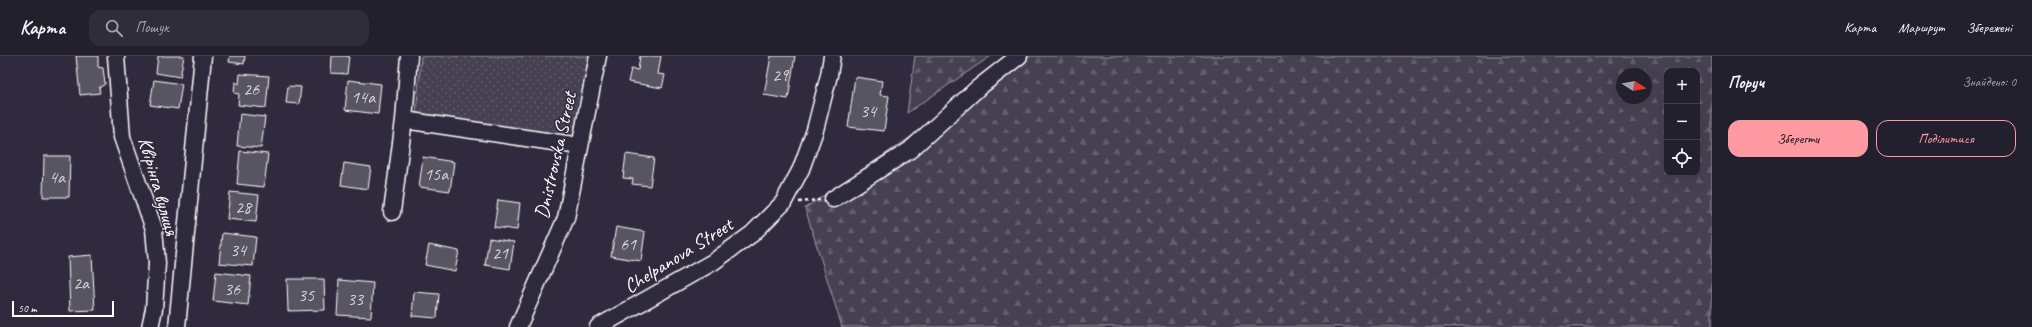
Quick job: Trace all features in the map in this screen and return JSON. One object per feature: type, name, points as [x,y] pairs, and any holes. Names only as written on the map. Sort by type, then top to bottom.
[{"type":"street","name":"Квірінга вулиця","points":[[116,56],[122,137],[154,230],[157,263],[154,309],[150,327]]},
{"type":"street","points":[[177,327],[203,56]]},
{"type":"street","points":[[392,212],[404,120],[409,56]]},
{"type":"street","name":"Dnistrovska Street","points":[[518,327],[566,218],[598,56]]},
{"type":"street","name":"Chelpanova Street","points":[[598,327],[713,262],[752,234],[783,203],[801,169],[815,130],[829,76],[832,56]]},
{"type":"street","points":[[833,199],[910,150],[978,88],[1019,56]]},
{"type":"street","points":[[404,120],[580,146]]},
{"type":"street","points":[[154,309],[177,327]]},
{"type":"path","points":[[783,203],[833,199]]},
{"type":"green space","points":[[421,56],[593,56],[576,137],[416,114]]},
{"type":"green space","points":[[915,56],[991,56],[907,113]]},
{"type":"green space","points":[[1031,56],[1712,56],[1712,327],[842,327],[805,208]]},
{"type":"building","points":[[76,56],[98,56],[98,67],[103,68],[105,84],[99,88],[100,93],[80,95]]},
{"type":"building","points":[[158,56],[184,56],[180,77],[156,73]]},
{"type":"building","points":[[230,56],[245,56],[244,64],[229,62]]},
{"type":"building","points":[[332,56],[349,56],[347,74],[331,73]]},
{"type":"building","points":[[640,56],[661,56],[658,74],[665,75],[662,88],[628,82],[631,69],[638,70]]},
{"type":"building","points":[[771,56],[795,56],[788,99],[764,95]]},
{"type":"building","points":[[240,74],[269,76],[266,108],[238,105],[239,94],[234,93],[235,82],[239,84]]},
{"type":"building","points":[[855,77],[882,81],[880,95],[889,96],[884,131],[848,127]]},
{"type":"building","points":[[154,80],[182,84],[178,109],[150,105]]},
{"type":"building","points":[[348,80],[381,84],[378,114],[345,110]]},
{"type":"building","points":[[288,86],[301,87],[299,104],[286,103]]},
{"type":"building","points":[[240,114],[265,117],[261,148],[237,146]]},
{"type":"building","points":[[240,151],[268,154],[264,187],[237,184]]},
{"type":"building","points":[[626,154],[654,158],[650,186],[632,184],[633,179],[623,178]]},
{"type":"building","points":[[44,156],[70,156],[69,197],[43,197]]},
{"type":"building","points":[[423,157],[454,162],[450,191],[419,187]]},
{"type":"building","points":[[344,163],[371,167],[368,189],[341,185]]},
{"type":"building","points":[[230,192],[259,195],[256,222],[227,219]]},
{"type":"building","points":[[498,200],[520,203],[517,230],[494,227]]},
{"type":"building","points":[[616,227],[645,232],[641,261],[611,256]]},
{"type":"building","points":[[222,233],[256,237],[253,266],[219,263]]},
{"type":"building","points":[[489,238],[514,242],[510,269],[485,265]]},
{"type":"building","points":[[429,245],[459,251],[455,271],[425,265]]},
{"type":"building","points":[[92,255],[95,310],[70,311],[68,257]]},
{"type":"building","points":[[216,272],[251,276],[248,305],[213,301]]},
{"type":"building","points":[[287,279],[324,279],[325,310],[288,311]]},
{"type":"building","points":[[339,280],[373,283],[371,317],[337,315]]},
{"type":"building","points":[[414,292],[439,294],[437,318],[412,316]]}]
